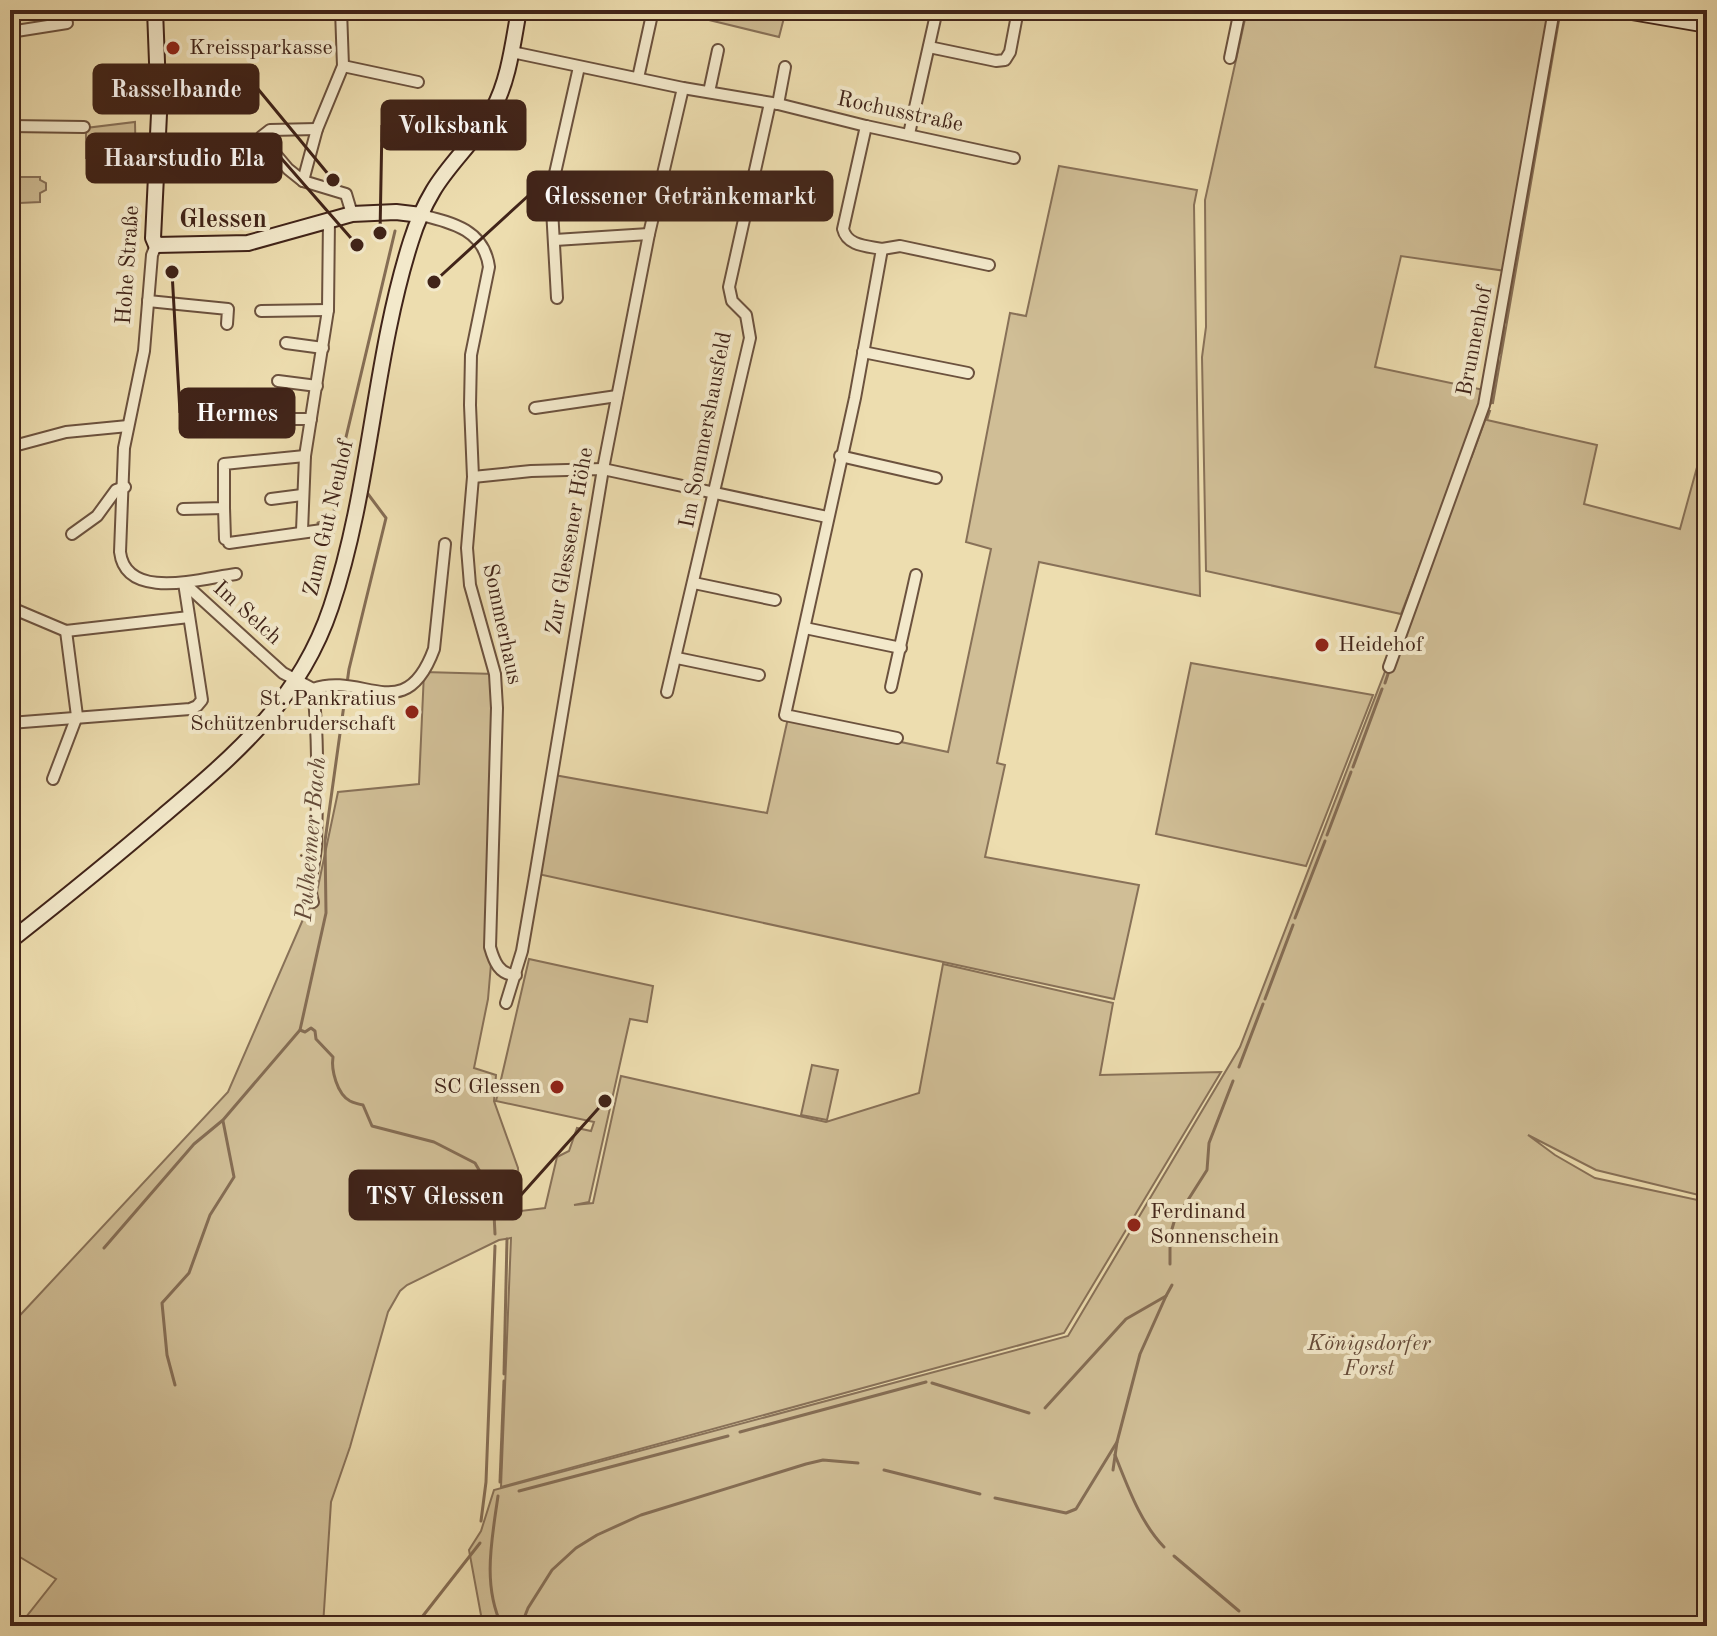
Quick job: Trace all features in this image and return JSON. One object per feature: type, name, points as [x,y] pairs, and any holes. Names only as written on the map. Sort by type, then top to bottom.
[{"type":"main road","name":"Hohe Straße","points":[[155,10],[160,102],[153,238],[156,245]]},
{"type":"main road","name":"Zum Gut Neuhof","points":[[10,941],[127,847],[225,762],[257,732],[297,680],[331,609],[342,569],[401,279],[421,215],[433,191],[474,140],[495,107],[512,52],[519,10]]},
{"type":"main road","points":[[1620,10],[1705,25]]},
{"type":"main road","points":[[156,245],[248,243],[352,214],[396,212],[421,215]]},
{"type":"street","points":[[303,181],[317,129],[343,66],[341,10]]},
{"type":"street","points":[[638,78],[653,10]]},
{"type":"street","points":[[909,134],[937,10]]},
{"type":"street","points":[[929,47],[996,61],[1005,60],[1010,52],[1018,10]]},
{"type":"street","points":[[1230,58],[1240,10]]},
{"type":"street","name":"Brunnenhof","points":[[1389,667],[1484,405],[1554,10]]},
{"type":"street","points":[[10,32],[67,23]]},
{"type":"street","points":[[709,92],[718,50]]},
{"type":"street","name":"Rochusstraße","points":[[512,52],[774,104],[1014,158]]},
{"type":"street","points":[[343,66],[418,82]]},
{"type":"street","points":[[557,298],[551,191],[579,67]]},
{"type":"street","points":[[774,104],[785,67]]},
{"type":"street","name":"Zur Glessener Höhe","points":[[506,1003],[516,975],[535,876],[617,396],[649,234],[683,88]]},
{"type":"street","name":"Im Sommershausfeld","points":[[667,692],[750,338],[746,315],[732,301],[729,287],[774,104]]},
{"type":"street","points":[[10,126],[84,127]]},
{"type":"street","points":[[866,126],[843,229],[845,236],[853,243],[882,249],[900,246],[989,265]]},
{"type":"street","points":[[317,129],[270,130],[261,137],[288,169],[303,181],[346,194],[352,214]]},
{"type":"street","name":"Sommerhaus","points":[[421,215],[468,231],[481,242],[489,267],[471,355],[473,477],[467,548],[470,585],[495,674],[497,708],[489,933],[494,960],[506,973],[516,975]]},
{"type":"street","points":[[302,531],[305,456],[328,310],[329,219]]},
{"type":"street","points":[[555,240],[649,234]]},
{"type":"street","name":"Hohe Straße","points":[[128,426],[144,351],[152,255],[156,245]]},
{"type":"street","points":[[882,249],[785,715],[897,738]]},
{"type":"street","points":[[148,301],[228,309],[227,324]]},
{"type":"street","points":[[261,311],[328,310]]},
{"type":"street","points":[[286,343],[323,348]]},
{"type":"street","points":[[863,352],[968,373]]},
{"type":"street","points":[[278,381],[317,386]]},
{"type":"street","points":[[535,408],[617,396]]},
{"type":"street","points":[[269,419],[311,419]]},
{"type":"street","points":[[10,447],[66,432],[128,426]]},
{"type":"street","name":"Im Selch","points":[[128,426],[124,448],[122,564],[146,582],[181,583],[283,673],[313,689]]},
{"type":"street","points":[[305,456],[224,464],[227,541],[329,529]]},
{"type":"street","points":[[840,456],[936,478]]},
{"type":"street","points":[[473,477],[531,471],[603,469],[827,517]]},
{"type":"street","points":[[72,534],[97,516],[116,490],[125,487]]},
{"type":"street","points":[[271,499],[302,495]]},
{"type":"street","points":[[183,509],[224,508]]},
{"type":"street","points":[[313,902],[309,890],[315,858],[318,785],[313,689],[328,686],[388,693],[405,690],[424,672],[434,649],[445,544]]},
{"type":"street","points":[[10,723],[197,706],[202,700],[181,583],[236,574]]},
{"type":"street","points":[[891,687],[916,575]]},
{"type":"street","points":[[694,583],[775,600]]},
{"type":"street","points":[[10,611],[14,609],[66,631],[189,617]]},
{"type":"street","points":[[805,628],[901,648]]},
{"type":"street","points":[[53,779],[77,716],[66,631]]},
{"type":"street","points":[[677,658],[759,675]]},
{"type":"green space","points":[[709,10],[786,10],[779,37],[705,19]]},
{"type":"green space","points":[[1247,10],[1549,10],[1506,271],[1401,256],[1375,367],[1484,390],[1481,407],[1401,614],[1206,571],[1202,357],[1206,327],[1205,200]]},
{"type":"green space","points":[[1557,14],[1560,15],[1493,403],[1489,402]]},
{"type":"green space","points":[[135,122],[136,173],[111,174],[110,158],[86,158],[86,128]]},
{"type":"green space","points":[[1059,166],[1197,190],[1194,205],[1200,596],[1039,562],[997,763],[1005,765],[985,857],[1139,885],[1114,999],[538,874],[554,775],[767,813],[788,718],[948,752],[991,549],[966,542],[1010,313],[1026,316]]},
{"type":"green space","points":[[19,177],[40,177],[46,183],[46,190],[40,193],[40,202],[20,203]]},
{"type":"green space","name":"Königsdorfer Forst","points":[[1486,410],[1490,411],[1487,420],[1597,445],[1584,504],[1680,529],[1707,431],[1707,1197],[1596,1170],[1528,1135],[1595,1178],[1707,1202],[1707,1626],[483,1626],[469,1550],[481,1531],[494,1490],[1068,1336],[1240,1047]]},
{"type":"green space","points":[[1191,663],[1373,695],[1306,866],[1156,834]]},
{"type":"green space","points":[[424,672],[495,674],[494,960],[474,1068],[496,1075],[494,1101],[518,1168],[521,1211],[545,1208],[557,1157],[569,1151],[577,1128],[591,1131],[594,1122],[496,1101],[529,959],[653,986],[647,1022],[630,1019],[589,1202],[574,1205],[593,1203],[621,1076],[826,1122],[919,1093],[943,964],[1113,1003],[1100,1075],[1221,1072],[1064,1333],[501,1487],[511,1238],[499,1240],[407,1285],[388,1312],[331,1502],[323,1626],[19,1626],[56,1579],[10,1551],[10,1326],[228,1092],[304,917],[315,901],[338,792],[419,784]]},
{"type":"green space","points":[[812,1065],[838,1070],[827,1120],[801,1115]]},
{"type":"waterway","points":[[1542,110],[1559,14]]},
{"type":"waterway","points":[[1533,158],[1540,119]]},
{"type":"waterway","points":[[1521,228],[1532,165]]},
{"type":"waterway","name":"Pulheimer Bach","points":[[318,523],[333,519],[342,454],[395,231]]},
{"type":"waterway","points":[[1505,322],[1520,234]]},
{"type":"waterway","points":[[1500,353],[1504,328]]},
{"type":"waterway","points":[[1491,403],[1498,361]]},
{"type":"waterway","points":[[1471,457],[1488,411]]},
{"type":"waterway","name":"Pulheimer Bach","points":[[104,1248],[194,1144],[223,1120],[300,1030],[326,913],[325,841],[349,669],[386,518],[368,494]]},
{"type":"waterway","points":[[1385,683],[1390,668]]},
{"type":"waterway","points":[[1353,767],[1382,689]]},
{"type":"waterway","points":[[1327,835],[1351,772]]},
{"type":"waterway","points":[[1295,918],[1325,841]]},
{"type":"waterway","points":[[1265,999],[1293,925]]},
{"type":"waterway","points":[[1239,1067],[1263,1004]]},
{"type":"waterway","points":[[300,1030],[305,1032],[311,1028],[315,1031],[316,1039],[333,1057],[338,1087],[345,1098],[363,1105],[372,1126],[434,1142],[475,1163],[493,1194],[495,1234]]},
{"type":"waterway","points":[[1170,1264],[1170,1236],[1174,1222],[1207,1170],[1209,1143],[1233,1081]]},
{"type":"waterway","name":"Pulheimer Bach","points":[[175,1385],[167,1355],[162,1303],[189,1273],[210,1215],[234,1177],[223,1121]]},
{"type":"waterway","points":[[504,1374],[507,1239]]},
{"type":"waterway","points":[[481,1521],[486,1482],[495,1246]]},
{"type":"waterway","points":[[1045,1408],[1126,1319],[1166,1296],[1172,1285]]},
{"type":"waterway","points":[[995,1498],[1066,1513],[1076,1509],[1117,1442],[1140,1354],[1166,1296]]},
{"type":"waterway","points":[[500,1482],[504,1381]]},
{"type":"waterway","points":[[740,1432],[926,1382]]},
{"type":"waterway","points":[[932,1383],[1029,1413]]},
{"type":"waterway","points":[[519,1491],[728,1436]]},
{"type":"waterway","points":[[1113,1470],[1117,1442]]},
{"type":"waterway","points":[[1115,1455],[1141,1515],[1164,1547]]},
{"type":"waterway","points":[[521,1626],[528,1608],[552,1570],[576,1548],[597,1535],[641,1515],[806,1464],[823,1460],[858,1463]]},
{"type":"waterway","points":[[884,1470],[980,1494]]},
{"type":"waterway","points":[[498,1496],[490,1578],[502,1626]]},
{"type":"waterway","points":[[415,1626],[480,1543]]},
{"type":"waterway","points":[[1174,1556],[1239,1611]]},
{"type":"waterway","points":[[1250,1620],[1257,1626]]},
{"type":"place","name":"Kreissparkasse","points":[[173,48]]},
{"type":"place","name":"Rasselbande","points":[[333,180]]},
{"type":"place","name":"Volksbank","points":[[380,233]]},
{"type":"place","name":"Haarstudio Ela","points":[[357,245]]},
{"type":"place","name":"Hermes","points":[[172,272]]},
{"type":"place","name":"Glessener Getränkemarkt","points":[[434,282]]},
{"type":"place","name":"Heidehof","points":[[1322,645]]},
{"type":"place","name":"St. Pankratius Schützenbruderschaft","points":[[412,712]]},
{"type":"place","name":"SC Glessen","points":[[557,1087]]},
{"type":"place","name":"TSV Glessen","points":[[605,1101]]},
{"type":"place","name":"Ferdinand Sonnenschein","points":[[1134,1225]]},
{"type":"district","name":"Glessen","points":[[223,220]]}]
